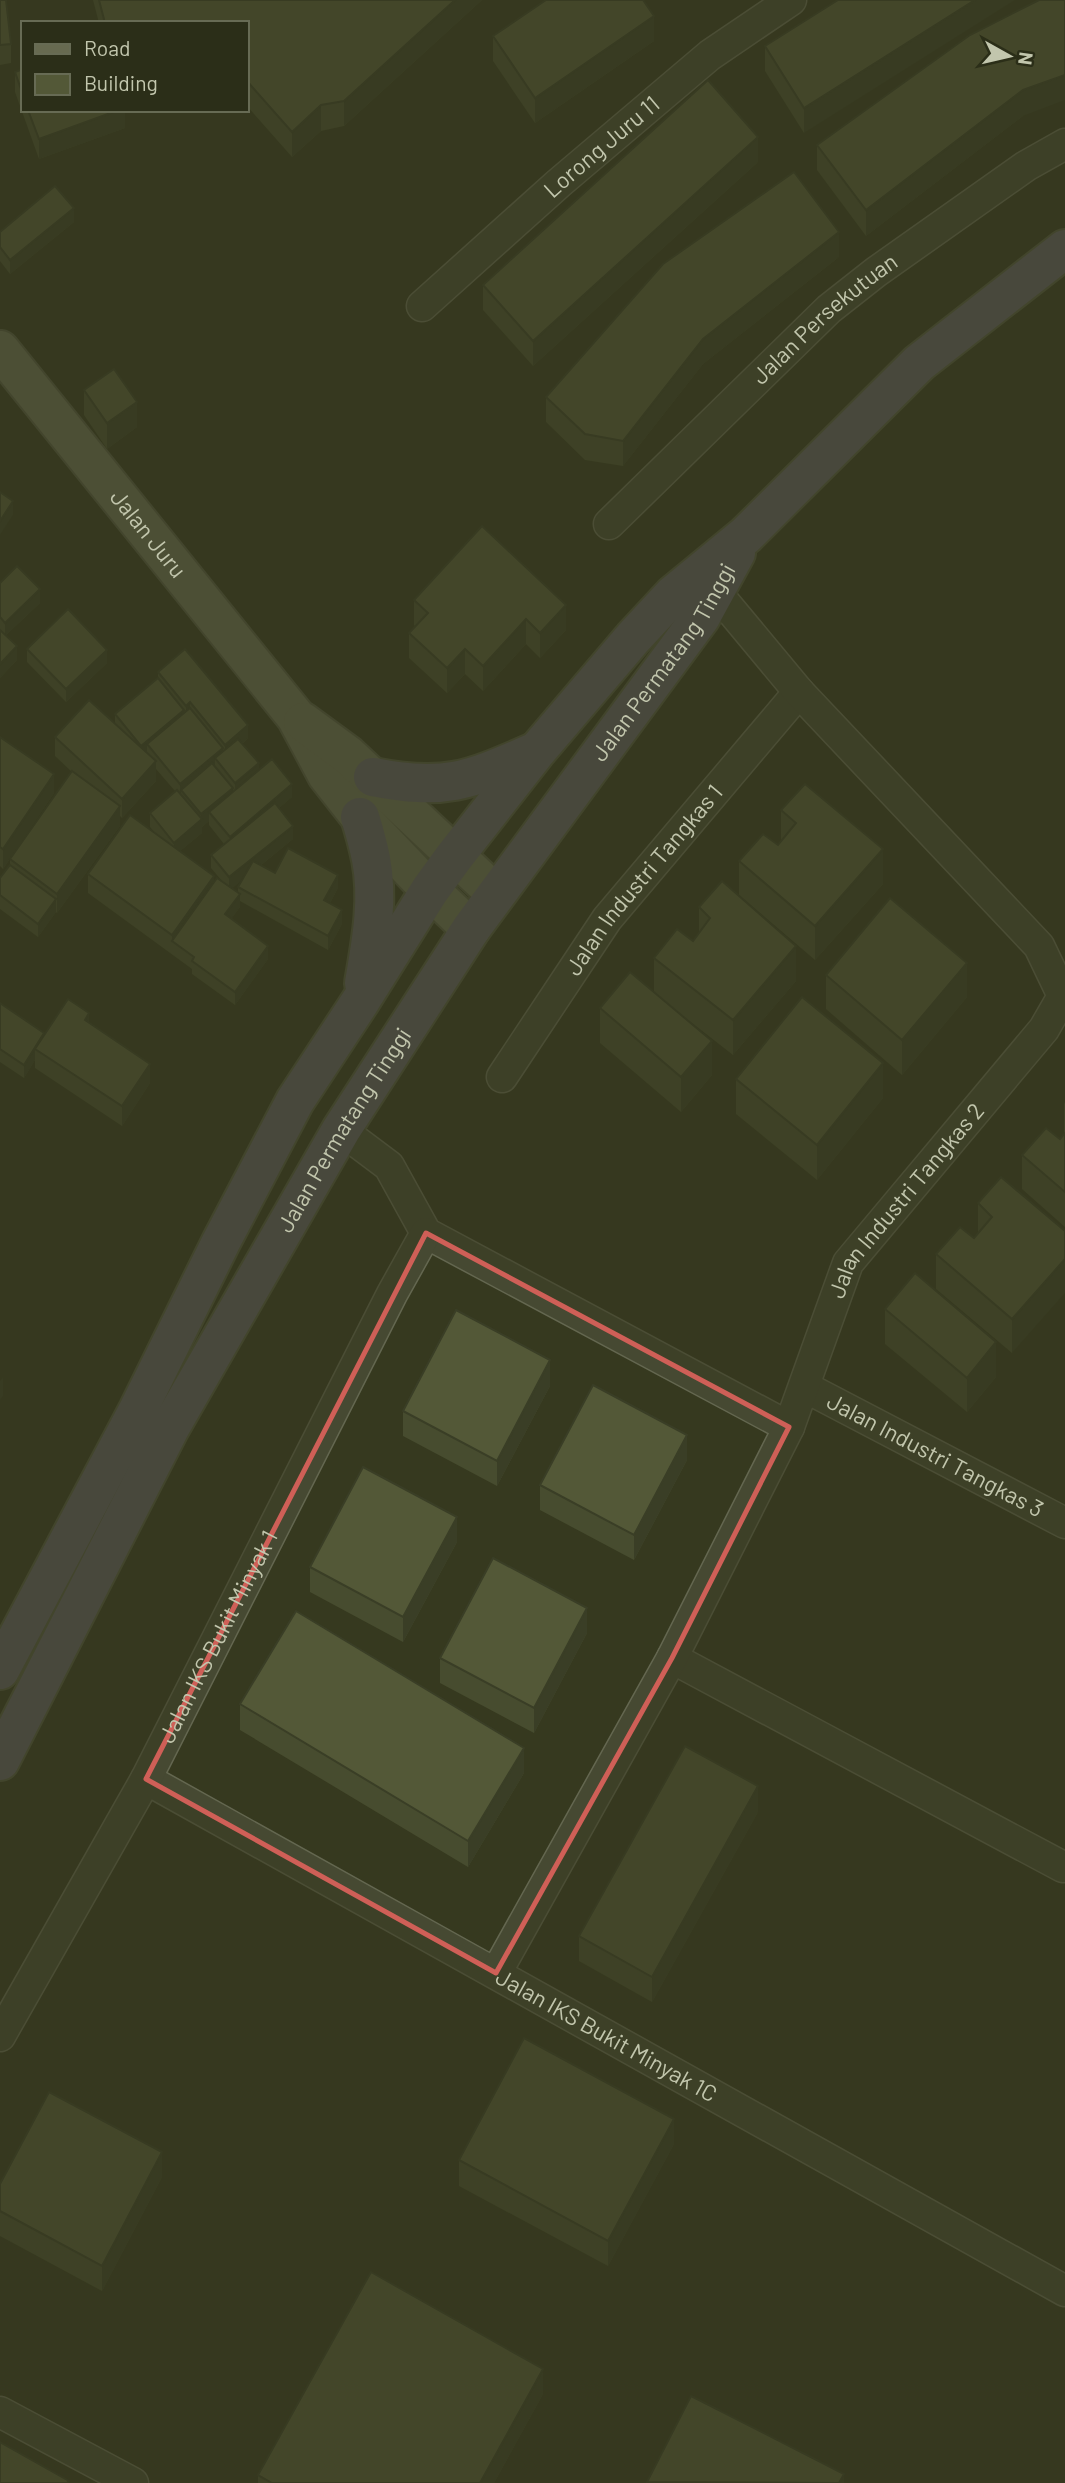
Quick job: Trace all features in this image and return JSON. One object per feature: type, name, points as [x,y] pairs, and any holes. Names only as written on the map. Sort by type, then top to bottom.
[{"type":"highway","name":"Jalan Permatang Tinggi","points":[[0,1670],[138,1410],[221,1242],[295,1101],[454,857],[536,752],[673,595],[746,535],[919,363],[1065,249]]},
{"type":"highway","name":"Jalan Permatang Tinggi","points":[[0,1761],[170,1428],[341,1129],[471,929],[701,617],[746,535]]},
{"type":"highway","points":[[373,777],[406,784],[445,784],[479,777],[536,752]]},
{"type":"highway","points":[[360,817],[372,860],[375,899],[372,939],[360,1002]]},
{"type":"main road","name":"Jalan Juru","points":[[0,350],[296,717],[327,775],[360,817],[471,929]]},
{"type":"main road","name":"Jalan Juru","points":[[296,717],[373,777],[454,857],[496,894]]},
{"type":"street","name":"Lorong Juru 11","points":[[422,306],[559,183],[700,64],[791,0]]},
{"type":"street","name":"Jalan Persekutuan","points":[[609,524],[830,309],[876,272],[1026,166],[1065,144]]},
{"type":"street","points":[[715,591],[799,692],[1039,946],[1063,996]]},
{"type":"street","name":"Jalan Industri Tangkas 1","points":[[502,1077],[607,919],[799,692]]},
{"type":"street","name":"Jalan Industri Tangkas 2","points":[[496,1973],[672,1658],[789,1427],[848,1263],[1044,1029],[1063,996]]},
{"type":"street","points":[[341,1129],[389,1166],[426,1233],[789,1427]]},
{"type":"street","name":"Jalan IKS Bukit Minyak 1","points":[[0,2036],[146,1779],[392,1294],[426,1233]]},
{"type":"street","name":"Jalan Industri Tangkas 3","points":[[804,1387],[1065,1523]]},
{"type":"street","points":[[672,1658],[1063,1867]]},
{"type":"street","name":"Jalan IKS Bukit Minyak 1C","points":[[146,1779],[1065,2291]]},
{"type":"street","points":[[0,2412],[133,2483]]},
{"type":"highlighted area","points":[[426,1233],[789,1427],[672,1658],[496,1973],[146,1779]]},
{"type":"building","points":[[0,0],[6,0],[11,44],[0,45]]},
{"type":"building","points":[[99,0],[455,0],[344,101],[321,105],[292,132],[248,82],[248,21],[104,21]]},
{"type":"building","points":[[546,0],[643,0],[654,16],[535,98],[493,36]]},
{"type":"building","points":[[838,0],[975,0],[804,108],[765,46]]},
{"type":"building","points":[[1039,0],[1065,0],[1065,75],[1023,90],[866,210],[817,145],[970,35]]},
{"type":"building","points":[[21,70],[21,89],[15,72]]},
{"type":"building","points":[[708,80],[758,137],[533,341],[483,285]]},
{"type":"building","points":[[29,112],[113,112],[39,139]]},
{"type":"building","points":[[794,172],[839,232],[703,339],[623,441],[585,434],[546,397],[663,264]]},
{"type":"building","points":[[55,186],[74,208],[10,260],[0,247],[0,232]]},
{"type":"building","points":[[114,369],[137,402],[107,423],[84,390]]},
{"type":"building","points":[[0,492],[13,501],[0,521]]},
{"type":"building","points":[[482,526],[566,605],[540,633],[526,619],[483,666],[465,649],[447,668],[409,633],[428,613],[414,600]]},
{"type":"building","points":[[17,566],[40,589],[5,623],[0,617],[0,583]]},
{"type":"building","points":[[68,609],[107,650],[66,689],[27,649]]},
{"type":"building","points":[[0,630],[17,646],[0,664]]},
{"type":"building","points":[[185,649],[248,725],[225,745],[190,702],[186,706],[158,672]]},
{"type":"building","points":[[158,678],[184,710],[141,746],[115,714]]},
{"type":"building","points":[[89,700],[156,761],[122,799],[55,737]]},
{"type":"building","points":[[190,708],[223,748],[180,784],[147,744]]},
{"type":"building","points":[[0,737],[54,774],[3,849],[0,847]]},
{"type":"building","points":[[238,739],[259,763],[235,783],[215,758]]},
{"type":"building","points":[[272,759],[292,784],[230,837],[209,812]]},
{"type":"building","points":[[212,763],[233,788],[201,814],[181,790]]},
{"type":"building","points":[[72,771],[120,806],[57,894],[10,859]]},
{"type":"building","points":[[805,784],[883,849],[815,926],[739,861],[763,834],[778,845],[796,823],[781,810]]},
{"type":"building","points":[[177,790],[202,819],[174,843],[150,813]]},
{"type":"building","points":[[275,803],[293,826],[229,877],[211,855]]},
{"type":"building","points":[[130,815],[214,876],[172,935],[88,874]]},
{"type":"building","points":[[288,848],[338,875],[324,900],[342,910],[328,936],[238,887],[253,861],[275,873]]},
{"type":"building","points":[[10,865],[56,899],[38,924],[0,895],[0,878]]},
{"type":"building","points":[[217,878],[240,894],[225,914],[268,946],[235,992],[192,961],[194,957],[172,941]]},
{"type":"building","points":[[722,881],[796,946],[733,1020],[654,958],[677,929],[693,941],[710,918],[699,907]]},
{"type":"building","points":[[890,898],[967,963],[902,1040],[826,975]]},
{"type":"building","points":[[630,972],[712,1041],[681,1077],[600,1008]]},
{"type":"building","points":[[802,997],[883,1063],[817,1145],[736,1079]]},
{"type":"building","points":[[68,999],[89,1013],[85,1020],[150,1064],[122,1106],[35,1049]]},
{"type":"building","points":[[0,1003],[44,1033],[24,1065],[0,1049]]},
{"type":"building","points":[[1046,1128],[1060,1139],[1065,1133],[1065,1192],[1022,1155]]},
{"type":"building","points":[[1001,1177],[1065,1231],[1065,1259],[1012,1319],[936,1254],[960,1227],[974,1238],[992,1217],[978,1203]]},
{"type":"building","points":[[915,1273],[996,1342],[967,1378],[885,1309]]},
{"type":"building","points":[[456,1310],[550,1360],[497,1461],[403,1411]]},
{"type":"building","points":[[593,1385],[687,1435],[634,1535],[540,1485]]},
{"type":"building","points":[[363,1467],[457,1517],[403,1617],[310,1567]]},
{"type":"building","points":[[493,1558],[587,1608],[534,1708],[440,1658]]},
{"type":"building","points":[[296,1611],[524,1748],[468,1841],[240,1704]]},
{"type":"building","points":[[685,1746],[758,1786],[652,1977],[579,1936]]},
{"type":"building","points":[[524,2038],[674,2119],[608,2241],[459,2160]]},
{"type":"building","points":[[49,2092],[162,2152],[102,2266],[0,2211],[0,2184]]},
{"type":"building","points":[[371,2272],[543,2369],[480,2483],[272,2483],[258,2475]]},
{"type":"building","points":[[691,2396],[844,2474],[839,2483],[647,2482]]},
{"type":"building","points":[[0,2442],[69,2481],[0,2483]]}]
